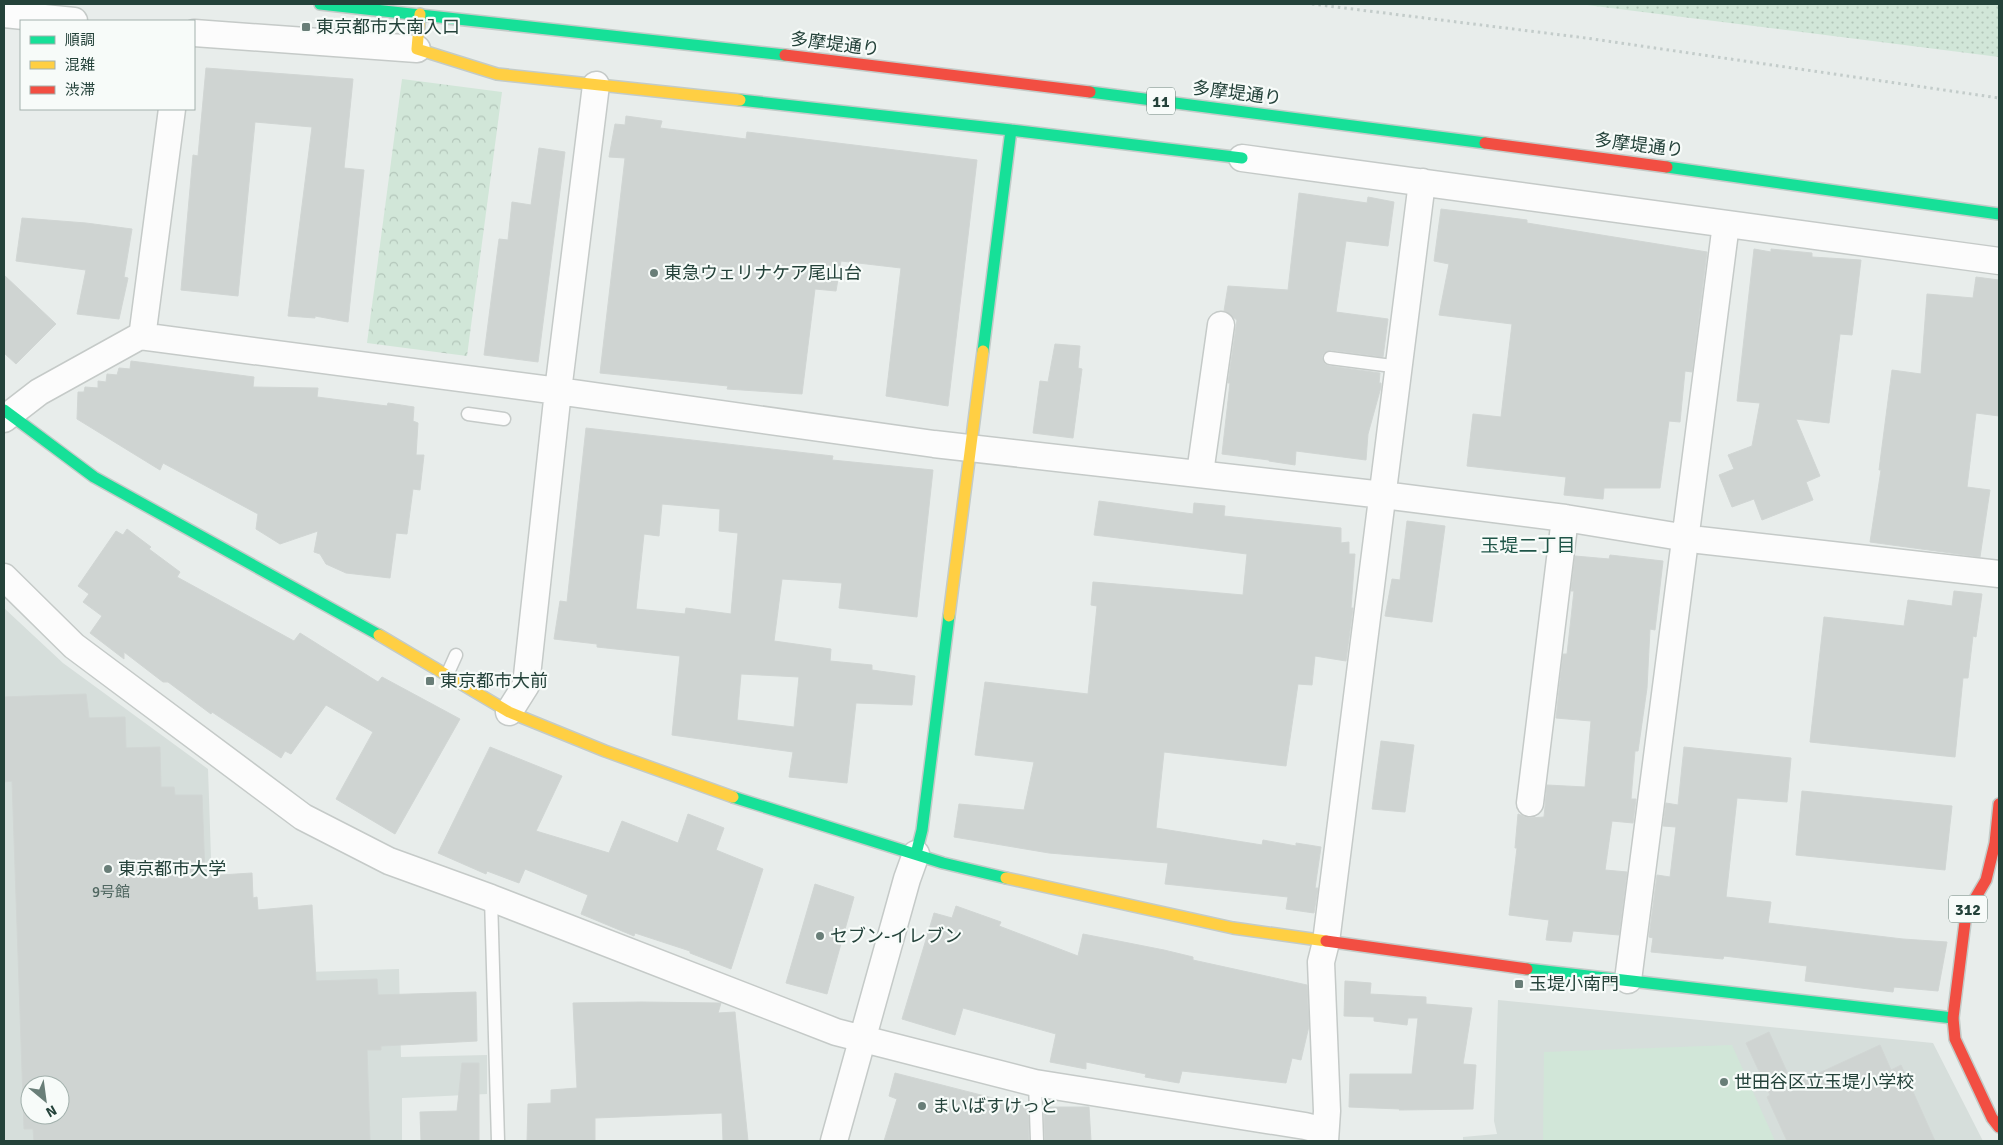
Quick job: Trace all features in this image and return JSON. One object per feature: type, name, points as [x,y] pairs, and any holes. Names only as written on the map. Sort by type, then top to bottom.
[{"type":"street","name":"多摩堤通り","points":[[320,4],[916,71],[1412,132],[1734,175],[1999,214]]},
{"type":"street","points":[[4,14],[64,20]]},
{"type":"street","points":[[417,49],[420,14]]},
{"type":"street","points":[[195,33],[417,49],[497,74],[1011,130],[1242,158],[1999,261]]},
{"type":"street","points":[[509,712],[526,685],[558,391],[596,85]]},
{"type":"street","points":[[172,110],[144,330],[140,336],[39,392],[5,415],[94,477],[359,623],[509,712],[605,751],[714,791],[943,863],[1052,890],[1233,928],[1326,942],[1502,967],[1953,1018]]},
{"type":"street","points":[[834,1141],[922,830],[1011,130]]},
{"type":"street","points":[[4,577],[74,646],[303,816],[389,861],[491,898],[836,1032],[1035,1083],[1305,1126],[1325,1136],[1327,1111],[1321,962],[1326,942],[1422,182]]},
{"type":"street","points":[[1628,980],[1726,224]]},
{"type":"street","points":[[1200,473],[1221,325]]},
{"type":"street","points":[[140,336],[971,448],[1383,495],[1564,518],[1686,538],[1999,574]]},
{"type":"street","points":[[1530,803],[1564,518]]},
{"type":"street","name":"312","points":[[1999,804],[1995,843],[1986,880],[1976,892],[1966,914],[1953,1018],[1955,1039],[1992,1118],[1999,1127]]},
{"type":"lane","points":[[1330,358],[1400,368]]},
{"type":"lane","points":[[468,414],[504,419]]},
{"type":"lane","points":[[446,675],[456,655]]},
{"type":"lane","points":[[491,898],[498,1141]]},
{"type":"lane","points":[[1035,1083],[1037,1141]]},
{"type":"path","points":[[1312,4],[1586,38],[1999,98]]},
{"type":"shaded area","name":"東京都市大学","points":[[4,608],[63,663],[208,769],[215,975],[399,969],[401,1057],[487,1055],[487,1094],[402,1098],[402,1141],[4,1141]]},
{"type":"shaded area","name":"世田谷区立玉堤小学校","points":[[1498,1000],[1933,1043],[1983,1141],[1463,1141],[1463,1137],[1497,1134],[1494,1121]]},
{"type":"green space","points":[[1579,4],[1999,4],[1999,57]]},
{"type":"green space","points":[[402,79],[502,92],[467,356],[367,343]]},
{"type":"green space","points":[[1732,1045],[1775,1141],[1543,1141],[1544,1052]]},
{"type":"building","points":[[206,68],[353,79],[344,168],[364,170],[348,322],[315,316],[315,318],[288,316],[312,127],[255,122],[238,296],[181,290],[193,155],[198,156]]},
{"type":"building","points":[[626,116],[662,121],[660,128],[746,139],[747,132],[977,160],[948,406],[886,396],[901,268],[841,261],[836,291],[815,289],[802,394],[727,389],[728,386],[600,373],[625,158],[609,157],[615,124],[625,125]]},
{"type":"building","points":[[539,148],[565,152],[538,362],[484,355],[499,239],[508,240],[512,202],[531,205]]},
{"type":"building","points":[[1299,193],[1367,203],[1368,197],[1394,202],[1388,246],[1346,241],[1336,312],[1388,319],[1383,357],[1331,350],[1324,353],[1322,357],[1325,364],[1329,366],[1380,373],[1379,383],[1381,383],[1381,387],[1368,434],[1366,460],[1296,451],[1295,465],[1222,454],[1230,383],[1228,383],[1237,320],[1224,311],[1228,286],[1288,290]]},
{"type":"building","points":[[1441,209],[1527,220],[1527,223],[1707,252],[1692,372],[1685,371],[1680,422],[1669,421],[1660,488],[1604,488],[1603,499],[1564,495],[1566,477],[1467,466],[1473,414],[1501,417],[1512,324],[1439,315],[1449,264],[1434,261]]},
{"type":"building","points":[[22,218],[132,229],[124,277],[128,278],[119,319],[77,314],[86,270],[16,261]]},
{"type":"building","points":[[1754,249],[1771,252],[1771,249],[1812,253],[1812,257],[1861,260],[1852,335],[1840,334],[1829,423],[1796,419],[1820,476],[1806,482],[1813,500],[1762,520],[1754,499],[1732,507],[1719,475],[1734,469],[1728,455],[1752,446],[1760,403],[1737,401]]},
{"type":"building","points":[[4,275],[56,324],[16,364],[4,353]]},
{"type":"building","points":[[1976,277],[1999,280],[1999,416],[1976,413],[1967,487],[1990,490],[1980,557],[1870,542],[1881,470],[1879,470],[1892,370],[1921,374],[1927,294],[1973,298]]},
{"type":"building","points":[[1055,344],[1080,346],[1078,368],[1082,369],[1073,438],[1033,433],[1040,381],[1048,382]]},
{"type":"building","points":[[131,361],[254,377],[253,387],[318,388],[317,397],[387,406],[388,403],[414,407],[413,421],[418,423],[416,455],[424,455],[420,490],[413,489],[407,534],[396,533],[390,578],[346,573],[326,564],[320,554],[314,552],[318,531],[280,544],[256,529],[258,514],[163,463],[160,470],[77,419],[78,392],[84,392],[85,387],[98,388],[98,381],[106,382],[107,374],[117,375],[119,368],[130,369]]},
{"type":"building","points":[[586,428],[833,456],[832,460],[933,470],[917,617],[839,608],[842,583],[782,579],[774,641],[831,649],[830,661],[872,665],[872,670],[915,676],[912,705],[856,703],[847,783],[789,777],[793,752],[672,735],[680,656],[597,647],[597,644],[554,639],[560,601],[567,602]],"holes":[[[662,504],[720,509],[719,531],[738,533],[731,614],[686,608],[685,614],[636,609],[644,534],[659,536]],[[741,674],[799,677],[794,727],[737,720]]]},
{"type":"building","points":[[1099,501],[1193,514],[1194,503],[1225,506],[1224,516],[1341,528],[1341,543],[1349,542],[1349,554],[1355,554],[1351,608],[1353,608],[1346,661],[1315,656],[1312,685],[1298,684],[1286,766],[1164,752],[1156,828],[1262,845],[1263,840],[1296,846],[1296,843],[1321,847],[1315,888],[1318,888],[1314,913],[1286,909],[1288,897],[1165,884],[1168,863],[1049,853],[954,837],[959,804],[1024,810],[1034,762],[975,755],[985,682],[1088,694],[1097,606],[1091,605],[1093,582],[1243,595],[1247,554],[1094,535]]},
{"type":"building","points":[[1407,521],[1445,526],[1432,622],[1385,616],[1392,579],[1400,580]]},
{"type":"building","points":[[127,529],[151,547],[149,549],[180,572],[177,577],[294,641],[300,633],[378,682],[382,677],[460,719],[395,834],[336,799],[373,732],[326,705],[291,754],[285,751],[281,758],[212,712],[211,714],[168,682],[163,682],[124,652],[124,659],[90,633],[102,616],[83,602],[89,594],[78,586],[116,531],[123,535]]},
{"type":"building","points":[[1610,555],[1663,561],[1655,630],[1650,629],[1647,688],[1638,751],[1635,751],[1631,799],[1636,799],[1633,823],[1612,821],[1605,870],[1627,872],[1619,935],[1573,931],[1571,942],[1546,940],[1549,920],[1509,915],[1517,848],[1515,848],[1518,814],[1529,818],[1544,817],[1547,785],[1585,787],[1591,721],[1556,718],[1563,654],[1567,654],[1574,591],[1571,591],[1575,556],[1609,559]]},
{"type":"building","points":[[1954,591],[1982,594],[1976,637],[1973,636],[1968,678],[1963,678],[1955,757],[1810,742],[1824,617],[1904,626],[1908,600],[1952,606]]},
{"type":"building","name":"東京都市大学","points":[[86,694],[89,718],[125,717],[126,748],[160,747],[161,787],[174,787],[175,795],[202,795],[205,876],[252,873],[253,898],[257,897],[258,910],[312,905],[316,981],[377,979],[378,995],[476,992],[477,1041],[381,1046],[381,1050],[367,1050],[370,1141],[34,1141],[33,1129],[24,1129],[24,1125],[70,1125],[70,1075],[22,1075],[12,781],[4,782],[4,697]]},
{"type":"building","points":[[1381,741],[1414,745],[1405,812],[1372,809]]},
{"type":"building","points":[[490,747],[562,776],[536,831],[609,853],[622,821],[678,843],[688,814],[724,828],[716,850],[763,869],[731,969],[690,953],[690,951],[635,933],[634,936],[581,914],[588,895],[525,869],[519,883],[487,871],[486,874],[438,853]]},
{"type":"building","points":[[1684,747],[1791,758],[1787,802],[1737,798],[1726,897],[1771,902],[1768,923],[1903,939],[1947,942],[1938,991],[1894,987],[1893,992],[1805,981],[1807,966],[1724,956],[1723,959],[1651,952],[1653,938],[1649,937],[1657,875],[1670,877],[1676,827],[1663,826],[1666,803],[1678,805]]},
{"type":"building","points":[[1802,791],[1952,806],[1945,870],[1796,855]]},
{"type":"building","points":[[815,884],[854,897],[827,994],[786,983]]},
{"type":"building","points":[[956,906],[1001,922],[999,926],[1078,956],[1083,934],[1164,950],[1193,957],[1193,960],[1307,985],[1309,1026],[1301,1060],[1292,1058],[1286,1083],[1182,1071],[1179,1083],[1145,1077],[1146,1074],[1086,1062],[1086,1069],[1050,1062],[1056,1034],[963,1008],[955,1035],[902,1019],[934,913],[952,918]]},
{"type":"building","points":[[1345,981],[1371,983],[1370,994],[1426,997],[1426,1004],[1472,1008],[1463,1064],[1476,1065],[1473,1109],[1399,1110],[1349,1107],[1350,1074],[1412,1074],[1418,1018],[1408,1018],[1407,1025],[1374,1021],[1374,1017],[1344,1016]]},
{"type":"building","points":[[573,1003],[721,1003],[718,1013],[735,1012],[748,1141],[723,1141],[722,1113],[595,1118],[595,1141],[527,1141],[528,1104],[551,1103],[551,1090],[577,1088]]},
{"type":"building","points":[[1769,1032],[1793,1085],[1880,1045],[1891,1070],[1901,1065],[1935,1141],[1787,1141],[1767,1097],[1770,1095],[1746,1043]]},
{"type":"building","points":[[462,1063],[479,1063],[479,1141],[421,1141],[420,1112],[457,1111]]},
{"type":"building","points":[[895,1073],[1028,1107],[1029,1141],[884,1141],[897,1099],[889,1096]]},
{"type":"building","points":[[1044,1107],[1089,1107],[1091,1141],[1045,1141]]},
{"type":"traffic: fast","points":[[320,4],[785,55]]},
{"type":"traffic: fast","points":[[1090,92],[1485,143]]},
{"type":"traffic: fast","points":[[740,100],[1242,158]]},
{"type":"traffic: fast","points":[[983,351],[1011,130]]},
{"type":"traffic: fast","points":[[1667,167],[1999,214]]},
{"type":"traffic: fast","points":[[4,410],[94,477],[379,635]]},
{"type":"traffic: fast","points":[[916,854],[922,830],[949,616]]},
{"type":"traffic: fast","points":[[733,797],[943,863],[1006,878]]},
{"type":"traffic: fast","points":[[1527,969],[1953,1018]]},
{"type":"traffic: slow","points":[[420,14],[417,49],[497,74],[740,100]]},
{"type":"traffic: slow","points":[[949,616],[983,351]]},
{"type":"traffic: slow","points":[[379,635],[509,712],[605,751],[733,797]]},
{"type":"traffic: slow","points":[[1006,878],[1233,928],[1326,941]]},
{"type":"traffic: jam","points":[[785,55],[1090,92]]},
{"type":"traffic: jam","points":[[1485,143],[1667,167]]},
{"type":"traffic: jam","points":[[1999,804],[1995,843],[1986,880],[1966,914],[1953,1018],[1955,1039],[1992,1118],[1999,1127]]},
{"type":"traffic: jam","points":[[1326,941],[1527,969]]},
{"type":"place","name":"東京都市大南入口","points":[[306,27]]},
{"type":"place","name":"東急ウェリナケア尾山台","points":[[654,273]]},
{"type":"place","name":"東京都市大前","points":[[430,681]]},
{"type":"place","name":"東京都市大学","points":[[108,869]]},
{"type":"place","name":"セブン-イレブン","points":[[820,936]]},
{"type":"place","name":"玉堤小南門","points":[[1519,984]]},
{"type":"place","name":"世田谷区立玉堤小学校","points":[[1724,1082]]},
{"type":"place","name":"まいばすけっと","points":[[922,1106]]},
{"type":"district","name":"玉堤二丁目","points":[[1528,545]]}]
